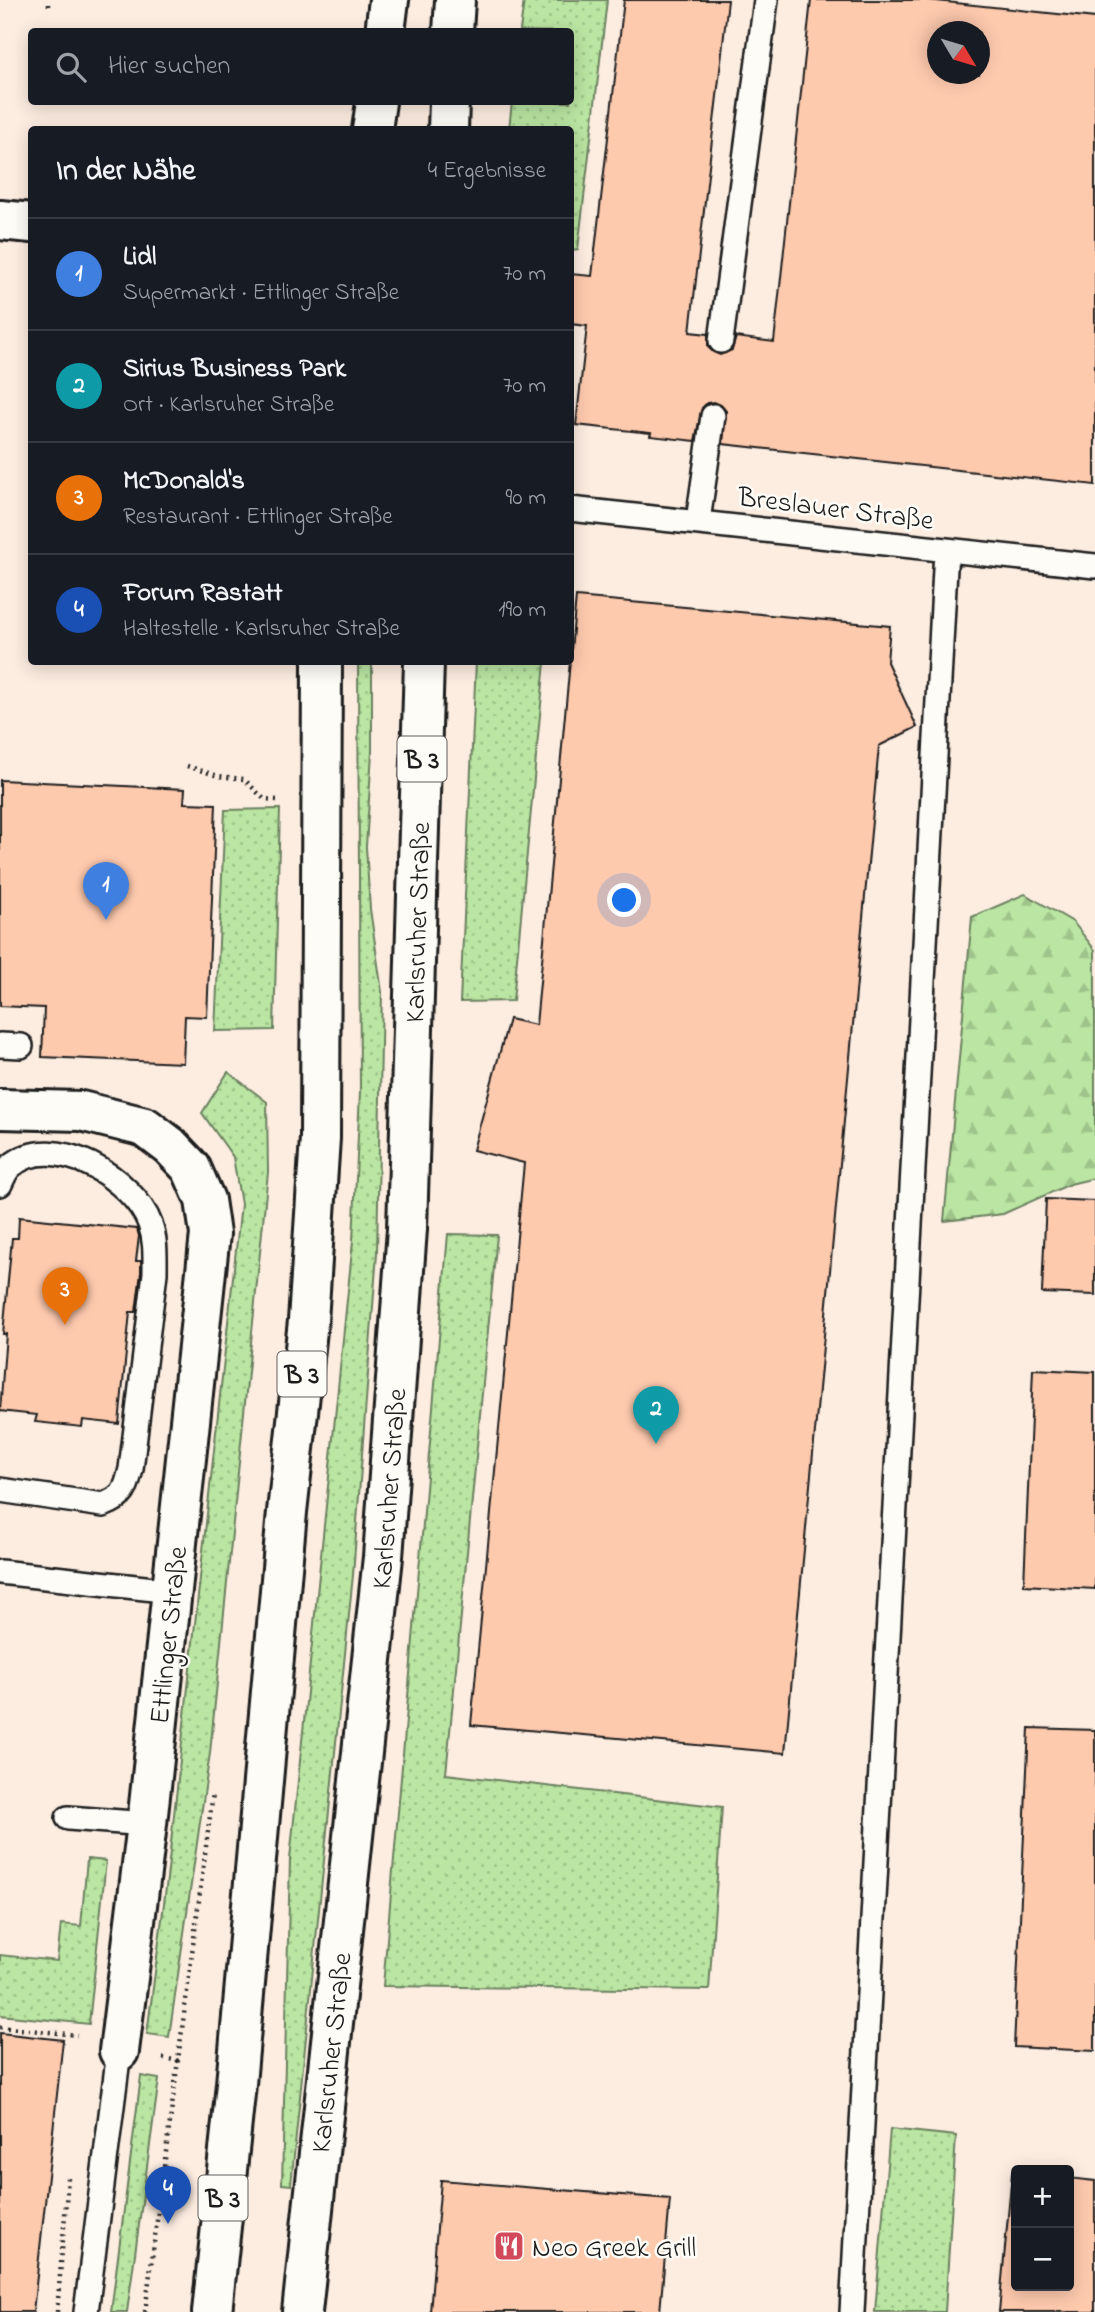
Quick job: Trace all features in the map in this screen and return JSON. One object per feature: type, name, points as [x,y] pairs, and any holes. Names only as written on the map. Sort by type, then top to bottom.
[{"type":"main road","points":[[386,28],[389,0]]},
{"type":"main road","points":[[453,28],[455,0]]},
{"type":"main road","points":[[373,126],[376,105]]},
{"type":"main road","points":[[448,126],[449,105]]},
{"type":"main road","points":[[0,220],[28,223]]},
{"type":"main road","name":"B 3","points":[[212,2312],[236,2084],[287,1512],[308,1321],[320,1138],[322,665]]},
{"type":"main road","name":"Karlsruher Straße","points":[[302,2312],[384,1544],[407,1229],[424,665]]},
{"type":"main road","name":"Ettlinger Straße","points":[[0,1110],[81,1111],[145,1127],[170,1146],[191,1168],[205,1200],[210,1234],[120,2051]]},
{"type":"lane","points":[[721,341],[766,0]]},
{"type":"lane","points":[[698,521],[712,416]]},
{"type":"lane","name":"Breslauer Straße","points":[[574,509],[1095,566]]},
{"type":"lane","points":[[852,2312],[946,550]]},
{"type":"lane","points":[[0,1184],[10,1167],[28,1156],[54,1153],[82,1161],[106,1173],[131,1192],[150,1223],[155,1248],[155,1273],[131,1469],[127,1486],[118,1499],[103,1505],[0,1490]]},
{"type":"lane","points":[[0,1572],[172,1591]]},
{"type":"lane","points":[[68,1818],[147,1825]]},
{"type":"lane","name":"Ettlinger Straße","points":[[86,2312],[120,2051]]},
{"type":"path","points":[[187,766],[218,776],[244,779],[264,799],[283,800]]},
{"type":"path","points":[[145,2312],[180,2061],[214,1781]]},
{"type":"path","points":[[0,2027],[78,2035]]},
{"type":"path","points":[[57,2312],[68,2178]]},
{"type":"green space","points":[[524,0],[607,0],[578,249],[574,250],[574,126],[509,126],[512,105],[574,105],[574,28],[520,28]]},
{"type":"green space","points":[[358,665],[372,665],[372,752],[366,847],[370,909],[382,992],[377,1253],[353,1575],[291,2185],[282,2184],[290,1859],[353,1241],[360,1092]]},
{"type":"green space","points":[[476,665],[545,665],[513,1001],[460,1002]]},
{"type":"green space","points":[[280,809],[274,1030],[215,1031],[225,810]]},
{"type":"green space","points":[[1025,894],[1073,922],[1095,950],[1095,1178],[1070,1184],[1003,1214],[944,1221],[972,917]]},
{"type":"green space","points":[[228,1072],[267,1102],[268,1172],[210,1753],[169,2037],[147,2034],[166,1888],[241,1204],[233,1157],[202,1113]]},
{"type":"green space","points":[[448,1234],[497,1235],[446,1774],[722,1807],[709,1990],[383,1986]]},
{"type":"green space","points":[[87,1859],[106,1861],[89,2024],[0,2015],[0,1955],[57,1961],[61,1924],[81,1926]]},
{"type":"green space","points":[[141,2076],[159,2079],[127,2312],[111,2312]]},
{"type":"green space","points":[[890,2129],[956,2136],[945,2312],[875,2312]]},
{"type":"building","points":[[624,0],[728,0],[690,332],[708,334],[708,347],[720,355],[732,350],[736,337],[774,342],[811,0],[927,0],[1095,18],[1095,485],[723,444],[726,411],[714,402],[707,403],[702,408],[695,441],[576,425],[587,326],[574,324],[574,274],[592,276]]},
{"type":"building","points":[[576,597],[890,626],[887,662],[917,727],[879,746],[785,1753],[471,1725],[524,1163],[473,1150],[509,1019],[536,1025],[570,665],[574,665]]},
{"type":"building","points":[[0,780],[185,789],[184,803],[216,804],[207,1017],[185,1016],[183,1063],[42,1057],[44,1008],[0,1006]]},
{"type":"building","points":[[1046,1199],[1095,1201],[1095,1295],[1042,1293]]},
{"type":"building","points":[[19,1217],[137,1229],[139,1236],[136,1261],[141,1261],[141,1272],[136,1312],[130,1312],[119,1424],[83,1420],[82,1427],[35,1422],[37,1415],[0,1411],[6,1334],[3,1334],[12,1238],[18,1238]]},
{"type":"building","points":[[1033,1369],[1095,1372],[1095,1589],[1024,1585]]},
{"type":"building","points":[[1029,1728],[1095,1730],[1095,2051],[1014,2047]]},
{"type":"building","points":[[0,2033],[63,2040],[33,2312],[0,2312]]},
{"type":"building","points":[[1074,2179],[1095,2181],[1095,2312],[999,2312],[1011,2184],[1011,2291],[1074,2291]]},
{"type":"building","points":[[441,2180],[670,2199],[660,2312],[430,2312]]},
{"type":"place","name":"Lidl","points":[[106,920]]},
{"type":"place","name":"McDonald's","points":[[65,1325]]},
{"type":"place","name":"Sirius Business Park","points":[[656,1444]]},
{"type":"place","name":"Forum Rastatt","points":[[168,2224]]},
{"type":"place","name":"Neo Greek Grill","points":[[509,2246]]}]
